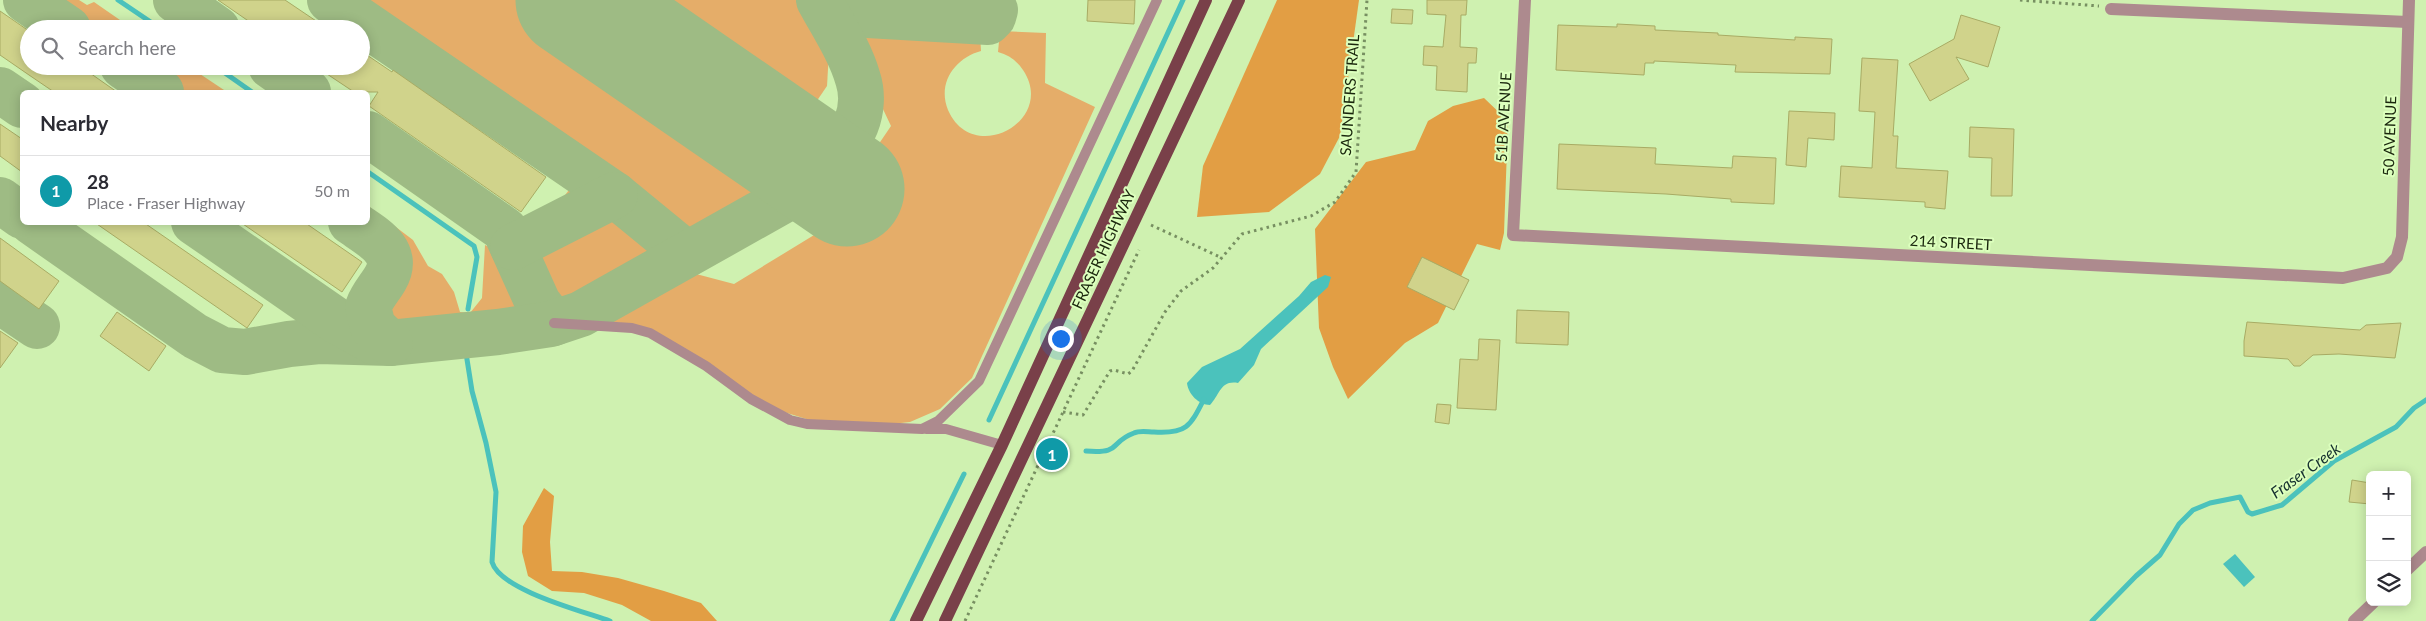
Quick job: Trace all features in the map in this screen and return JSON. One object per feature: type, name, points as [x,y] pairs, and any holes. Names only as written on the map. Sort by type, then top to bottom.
[{"type":"main road","name":"FRASER HIGHWAY","points":[[916,621],[1002,445],[1206,0]]},
{"type":"main road","name":"FRASER HIGHWAY","points":[[945,621],[1239,0]]},
{"type":"street","name":"51B AVENUE","points":[[1513,236],[1525,0]]},
{"type":"street","name":"50 AVENUE","points":[[2387,268],[2397,257],[2402,237],[2409,0]]},
{"type":"street","points":[[2111,8],[2408,22]]},
{"type":"street","name":"214 STREET","points":[[1513,236],[2342,278],[2387,268]]},
{"type":"street","points":[[2411,566],[2426,552]]},
{"type":"street","points":[[2354,621],[2370,606]]},
{"type":"lane","points":[[922,428],[938,421],[979,381],[1157,0]]},
{"type":"lane","points":[[554,323],[632,328],[650,333],[706,366],[751,399],[790,420],[807,424],[946,429],[1002,445]]},
{"type":"path","name":"SAUNDERS TRAIL","points":[[1063,412],[1083,414],[1110,372],[1114,370],[1128,374],[1132,372],[1165,312],[1181,292],[1213,268],[1242,234],[1311,216],[1336,202],[1356,172],[1367,0]]},
{"type":"path","points":[[2020,0],[2088,4],[2111,8]]},
{"type":"path","points":[[1148,231],[1155,216]]},
{"type":"path","points":[[1151,225],[1222,258]]},
{"type":"path","points":[[965,621],[1141,245]]},
{"type":"shaded area","points":[[36,0],[79,0],[87,5],[94,2],[120,20],[65,20]]},
{"type":"shaded area","points":[[342,0],[521,0],[751,159],[758,191],[748,205],[739,213],[695,238],[681,236],[624,194]]},
{"type":"shaded area","points":[[622,0],[801,0],[829,52],[827,86],[812,108],[785,112]]},
{"type":"shaded area","points":[[1277,0],[1359,0],[1340,136],[1320,174],[1269,212],[1197,217],[1203,166]]},
{"type":"shaded area","points":[[859,24],[980,34],[981,51],[963,59],[956,66],[947,81],[945,90],[948,110],[960,127],[975,135],[992,136],[1008,130],[1021,120],[1029,105],[1031,88],[1023,70],[1012,59],[998,52],[1000,31],[1046,33],[1045,83],[1095,107],[972,378],[940,409],[910,422],[883,425],[813,421],[774,409],[638,325],[595,320],[681,270],[734,284],[819,232],[891,126],[848,35]]},
{"type":"shaded area","points":[[146,75],[202,75],[224,90],[168,90]]},
{"type":"shaded area","points":[[1484,98],[1508,121],[1504,233],[1500,250],[1477,244],[1438,323],[1405,343],[1348,399],[1333,367],[1319,328],[1315,229],[1366,162],[1415,150],[1428,121],[1453,106]]},
{"type":"shaded area","points":[[572,186],[578,186],[586,200],[569,212],[563,212],[559,208],[559,203]]},
{"type":"shaded area","points":[[370,208],[413,240],[428,266],[442,274],[454,292],[460,312],[470,313],[482,298],[485,245],[507,257],[518,287],[524,315],[498,321],[407,332],[401,332],[385,326],[377,312],[378,305],[391,275],[395,260],[394,252],[389,243],[379,234],[363,225],[370,225]]},
{"type":"shaded area","points":[[611,213],[666,248],[668,257],[565,309],[543,295],[533,271],[540,251]]},
{"type":"shaded area","points":[[544,488],[554,496],[550,542],[552,571],[582,572],[618,578],[664,591],[701,603],[717,621],[651,621],[622,605],[584,593],[552,591],[528,576],[522,552],[523,526]]},
{"type":"water","points":[[1325,275],[1331,277],[1328,287],[1261,349],[1254,365],[1238,383],[1224,386],[1210,405],[1206,405],[1195,398],[1189,391],[1187,383],[1202,367],[1240,349],[1299,296],[1311,282]]},
{"type":"water","points":[[2235,554],[2255,577],[2244,587],[2223,564]]},
{"type":"building","points":[[218,0],[285,0],[315,20],[247,20]]},
{"type":"building","points":[[1088,0],[1135,0],[1134,24],[1087,21]]},
{"type":"building","points":[[1427,0],[1467,0],[1466,15],[1461,15],[1460,47],[1477,48],[1476,63],[1468,63],[1467,92],[1436,90],[1437,66],[1423,65],[1424,46],[1443,47],[1446,15],[1427,14]]},
{"type":"building","points":[[1392,9],[1413,10],[1412,24],[1391,23]]},
{"type":"building","points":[[0,11],[20,25],[20,69],[0,55]]},
{"type":"building","points":[[1961,15],[2000,27],[1988,67],[1956,57],[1969,79],[1930,101],[1909,64],[1954,39]]},
{"type":"building","points":[[1617,24],[1655,26],[1655,30],[1718,33],[1718,35],[1795,40],[1795,37],[1832,39],[1830,74],[1735,72],[1736,65],[1654,61],[1654,63],[1645,63],[1644,75],[1556,70],[1558,25],[1617,27]]},
{"type":"building","points":[[370,57],[392,72],[393,70],[546,177],[521,212],[370,107],[378,92],[351,90],[328,75],[370,75]]},
{"type":"building","points":[[1862,58],[1898,60],[1893,136],[1898,136],[1896,168],[1948,171],[1945,209],[1925,207],[1925,202],[1839,197],[1841,166],[1872,168],[1875,112],[1859,111]]},
{"type":"building","points":[[29,75],[93,75],[114,90],[51,90]]},
{"type":"building","points":[[1789,111],[1835,113],[1834,140],[1808,138],[1806,167],[1786,165]]},
{"type":"building","points":[[0,124],[20,138],[20,171],[0,156]]},
{"type":"building","points":[[1970,127],[2014,129],[2012,196],[1991,196],[1992,158],[1969,157]]},
{"type":"building","points":[[1559,144],[1656,148],[1655,164],[1732,168],[1733,156],[1776,158],[1774,204],[1731,202],[1731,199],[1666,194],[1557,189]]},
{"type":"building","points":[[98,225],[147,225],[263,305],[247,328]]},
{"type":"building","points":[[244,225],[308,225],[362,262],[342,292]]},
{"type":"building","points":[[0,238],[59,281],[39,309],[0,281]]},
{"type":"building","points":[[1422,257],[1469,280],[1454,310],[1407,287]]},
{"type":"building","points":[[1517,310],[1569,312],[1568,345],[1516,343]]},
{"type":"building","points":[[117,312],[166,346],[149,371],[100,336]]},
{"type":"building","points":[[2247,322],[2360,330],[2366,325],[2401,323],[2395,358],[2339,354],[2313,355],[2300,366],[2294,366],[2288,359],[2244,356]]},
{"type":"building","points":[[0,331],[18,343],[0,368]]},
{"type":"building","points":[[1479,339],[1500,340],[1496,410],[1457,408],[1460,359],[1478,360]]},
{"type":"building","points":[[1437,404],[1451,405],[1449,424],[1435,422]]},
{"type":"building","points":[[2352,480],[2366,482],[2366,504],[2349,502]]},
{"type":"waterway","points":[[118,0],[148,20]]},
{"type":"waterway","points":[[989,420],[1183,0]]},
{"type":"waterway","points":[[228,75],[249,90]]},
{"type":"waterway","points":[[370,173],[474,246],[477,257],[468,309]]},
{"type":"waterway","points":[[466,353],[472,391],[486,443],[496,492],[492,562],[498,572],[510,582],[525,590],[610,621]]},
{"type":"waterway","points":[[1086,451],[1106,451],[1126,436],[1136,432],[1173,432],[1180,430],[1186,427],[1195,416],[1204,399]]},
{"type":"waterway","name":"Fraser Creek","points":[[2092,621],[2136,576],[2160,555],[2179,524],[2193,510],[2210,503],[2240,497],[2248,512],[2252,514],[2282,505],[2334,461],[2396,427],[2414,408],[2426,400]]},
{"type":"waterway","points":[[892,621],[964,474]]},
{"type":"taxiway","points":[[26,0],[55,20]]},
{"type":"taxiway","points":[[176,0],[204,20]]},
{"type":"taxiway","points":[[330,0],[359,20]]},
{"type":"taxiway","points":[[786,147],[813,155],[823,155],[834,151],[851,135],[859,114],[860,90],[855,69],[819,0]]},
{"type":"taxiway","points":[[861,0],[868,15],[988,22],[993,17],[995,10]]},
{"type":"taxiway","points":[[370,27],[615,195],[687,254]]},
{"type":"taxiway","points":[[136,75],[158,90]]},
{"type":"taxiway","points":[[284,75],[305,90]]},
{"type":"taxiway","points":[[0,90],[20,104]]},
{"type":"taxiway","points":[[370,135],[505,230],[538,303],[554,323]]},
{"type":"taxiway","points":[[36,225],[195,336],[222,350],[245,352],[319,341],[390,343],[498,332],[551,324],[581,314],[784,200],[795,186],[798,174],[795,162],[786,147]]},
{"type":"taxiway","points":[[513,247],[615,195]]},
{"type":"taxiway","points":[[0,200],[20,215]]},
{"type":"taxiway","points":[[198,225],[337,321],[375,342]]},
{"type":"taxiway","points":[[355,225],[382,245],[390,260],[385,279],[368,307],[373,327],[390,343]]},
{"type":"taxiway","points":[[0,301],[37,326]]},
{"type":"runway","points":[[573,0],[847,189]]},
{"type":"place","name":"28","points":[[1052,454]]}]
